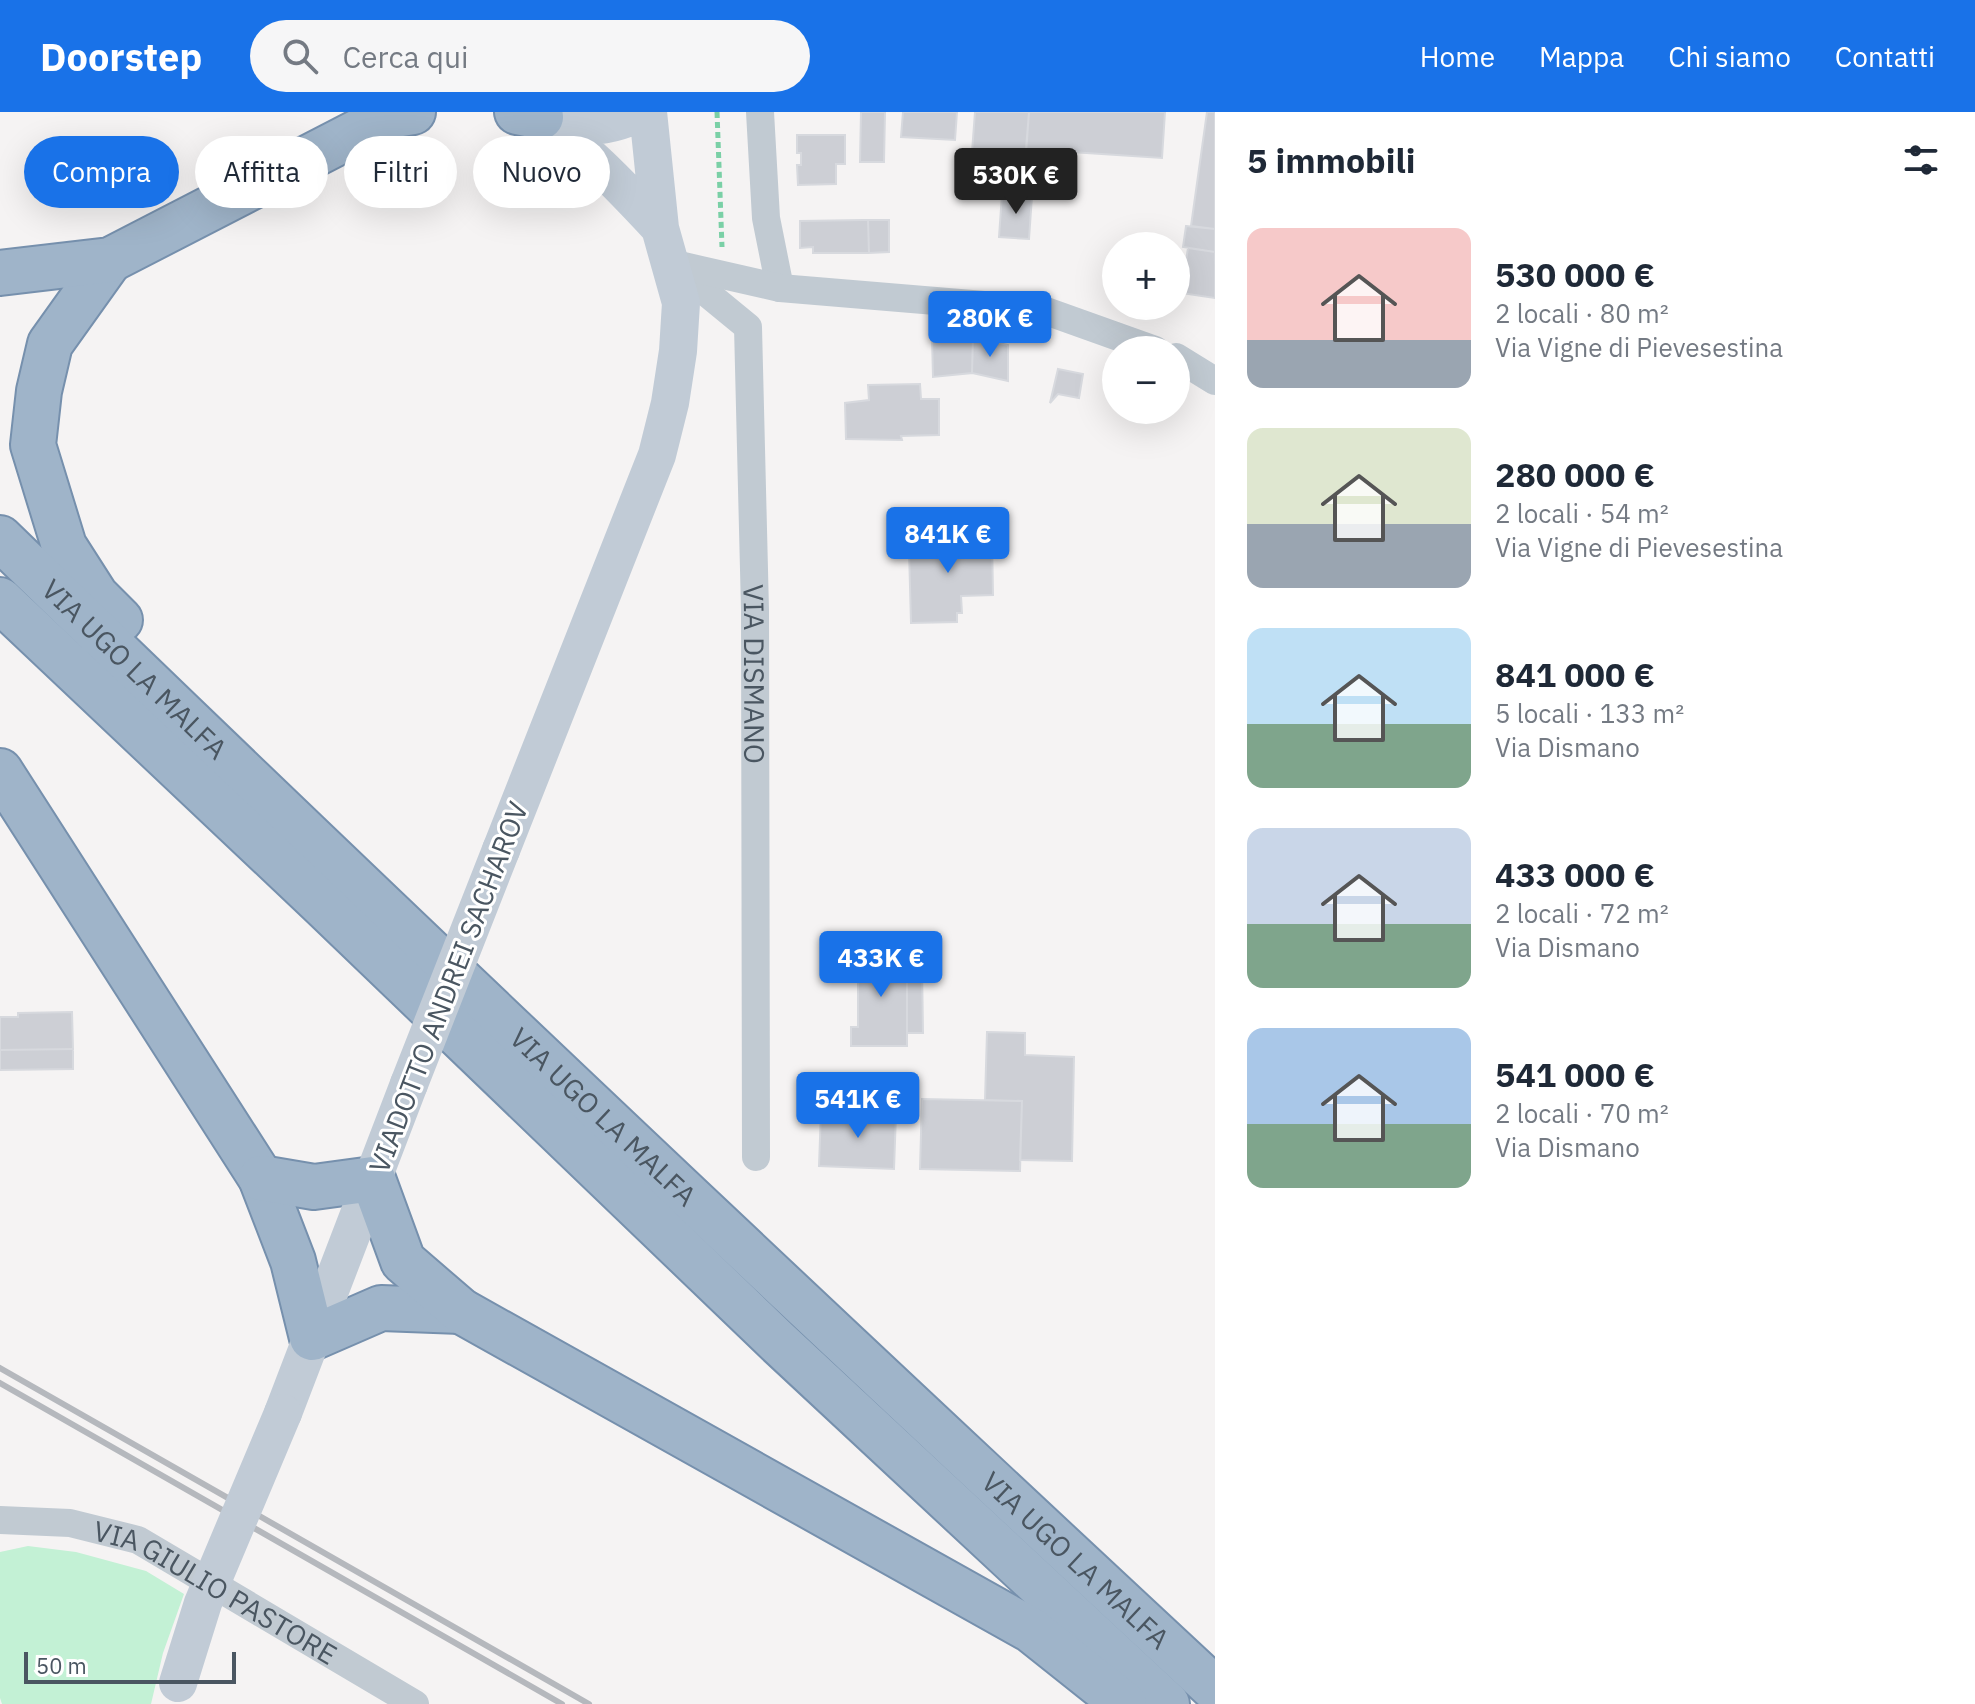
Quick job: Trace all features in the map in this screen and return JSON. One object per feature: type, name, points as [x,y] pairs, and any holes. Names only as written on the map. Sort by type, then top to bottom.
[{"type":"highway","points":[[0,273],[110,260],[398,113]]},
{"type":"highway","points":[[110,260],[50,344],[39,391],[33,445],[64,546],[96,596],[251,754],[339,867]]},
{"type":"highway","name":"VIA UGO LA MALFA","points":[[0,538],[339,867],[783,1287],[1215,1689]]},
{"type":"highway","name":"VIA UGO LA MALFA","points":[[0,600],[778,1342],[1167,1704]]},
{"type":"highway","points":[[0,771],[261,1178],[293,1261],[312,1338],[381,1308],[461,1311]]},
{"type":"highway","points":[[261,1178],[314,1187],[373,1179],[403,1261],[461,1311],[1031,1630],[1124,1704]]},
{"type":"main road","name":"VIA DISMANO","points":[[531,114],[562,125],[585,128],[618,123],[642,112]]},
{"type":"main road","points":[[648,112],[665,245]]},
{"type":"main road","name":"VIA DISMANO","points":[[531,114],[604,167],[665,245]]},
{"type":"main road","name":"VIADOTTO ANDREI SACHAROV","points":[[176,1694],[203,1603],[283,1413],[657,455],[670,403],[681,303],[665,245]]},
{"type":"street","points":[[760,112],[766,218],[780,288]]},
{"type":"street","points":[[665,245],[719,274],[780,288],[1043,310],[1116,336]]},
{"type":"street","name":"VIA DISMANO","points":[[665,245],[748,327],[755,626],[756,1157]]},
{"type":"street","points":[[1190,366],[1215,381]]},
{"type":"street","name":"VIA GIULIO PASTORE","points":[[0,1520],[70,1523],[138,1540],[415,1704]]},
{"type":"path","points":[[717,112],[722,249],[719,274]]},
{"type":"green space","points":[[28,1546],[76,1552],[146,1571],[184,1594],[163,1653],[151,1704],[2,1704],[0,1552]]},
{"type":"building","points":[[861,112],[885,112],[884,162],[860,162]]},
{"type":"building","points":[[903,112],[957,112],[955,140],[901,137]]},
{"type":"building","points":[[975,112],[1029,112],[1023,195],[969,192]]},
{"type":"building","points":[[1029,112],[1165,112],[1162,158],[1026,149]]},
{"type":"building","points":[[1207,112],[1215,112],[1215,229],[1191,226]]},
{"type":"building","points":[[797,135],[845,135],[845,164],[836,164],[836,184],[798,185],[797,165],[801,165],[801,153],[797,153]]},
{"type":"building","points":[[1002,194],[1032,196],[1029,239],[999,237]]},
{"type":"building","points":[[868,220],[869,253],[813,253],[813,247],[800,248],[800,221]]},
{"type":"building","points":[[868,220],[889,220],[889,252],[869,253]]},
{"type":"building","points":[[1186,226],[1215,229],[1215,252],[1190,248],[1190,232],[1185,232]]},
{"type":"building","points":[[1190,248],[1215,252],[1215,298],[1190,294]]},
{"type":"building","points":[[932,337],[973,337],[972,373],[933,377]]},
{"type":"building","points":[[973,337],[1008,345],[1008,381],[972,373]]},
{"type":"building","points":[[1058,369],[1083,374],[1079,398],[1058,394],[1050,403]]},
{"type":"building","points":[[920,384],[921,399],[939,399],[939,435],[901,436],[902,440],[846,439],[845,403],[869,400],[868,385]]},
{"type":"building","points":[[957,529],[957,539],[992,538],[993,595],[961,596],[962,613],[957,613],[957,622],[911,623],[909,550],[925,546],[925,530]]},
{"type":"building","points":[[851,953],[907,953],[907,1046],[851,1046],[851,1027],[858,1027],[858,974],[851,974]]},
{"type":"building","points":[[907,966],[922,966],[923,1033],[907,1033]]},
{"type":"building","points":[[72,1012],[73,1049],[0,1050],[0,1017],[18,1017],[18,1013]]},
{"type":"building","points":[[987,1032],[1025,1033],[1025,1055],[1074,1057],[1072,1161],[1020,1160],[1022,1101],[985,1100]]},
{"type":"building","points":[[73,1049],[73,1069],[0,1070],[0,1050]]},
{"type":"building","points":[[922,1099],[1022,1101],[1020,1171],[920,1169]]},
{"type":"building","points":[[821,1111],[896,1114],[894,1169],[819,1166]]},
{"type":"railway","points":[[0,1368],[589,1704]]},
{"type":"railway","points":[[0,1383],[562,1704]]}]
